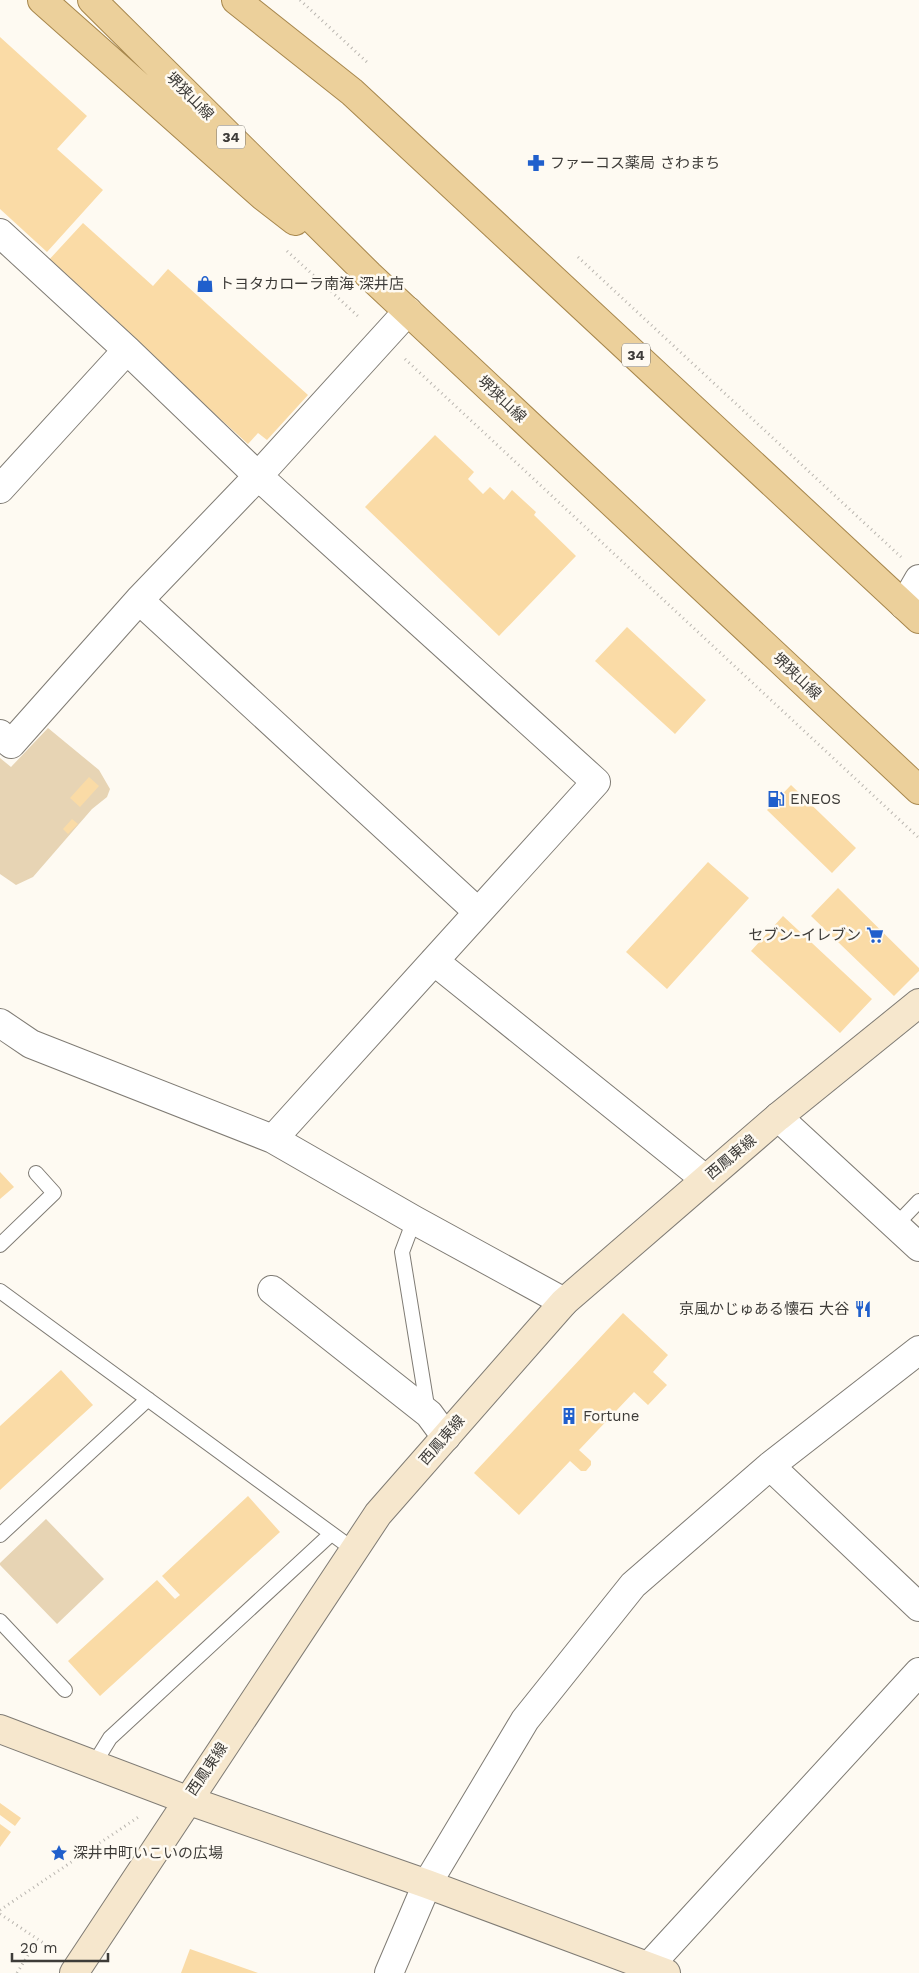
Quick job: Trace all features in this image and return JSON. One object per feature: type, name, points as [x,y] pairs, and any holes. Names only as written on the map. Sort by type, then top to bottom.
[{"type":"main road","points":[[42,0],[264,197],[369,275]]},
{"type":"main road","name":"堺狭山線","points":[[92,0],[369,275],[919,790]]},
{"type":"main road","name":"34","points":[[236,0],[352,92],[912,612]]},
{"type":"main road","points":[[267,0],[329,57],[352,92]]},
{"type":"main road","name":"西鳳東線","points":[[67,1964],[187,1800],[378,1514],[564,1302],[778,1117],[919,1002]]},
{"type":"main road","points":[[0,1728],[187,1800],[426,1884],[658,1970]]},
{"type":"street","points":[[0,233],[127,350],[258,476],[596,782],[274,1139]]},
{"type":"street","points":[[0,734],[11,744],[140,600],[258,476],[382,337],[408,311]]},
{"type":"street","points":[[0,489],[127,350]]},
{"type":"street","points":[[912,612],[913,570]]},
{"type":"street","points":[[140,600],[478,912]]},
{"type":"street","points":[[434,961],[705,1179]]},
{"type":"street","points":[[0,1023],[31,1044],[274,1139],[414,1220],[564,1302]]},
{"type":"street","points":[[778,1117],[919,1247]]},
{"type":"street","points":[[272,1290],[429,1414],[446,1437]]},
{"type":"street","points":[[389,1973],[426,1884],[525,1720],[634,1585],[770,1466],[919,1350]]},
{"type":"street","points":[[770,1466],[919,1607]]},
{"type":"street","points":[[658,1970],[919,1672]]},
{"type":"lane","points":[[0,1245],[54,1193],[36,1173]]},
{"type":"lane","points":[[896,1225],[919,1201]]},
{"type":"lane","points":[[414,1220],[402,1252],[429,1414]]},
{"type":"lane","points":[[0,1291],[354,1550]]},
{"type":"lane","points":[[0,1535],[148,1400]]},
{"type":"lane","points":[[94,1764],[110,1738],[331,1534]]},
{"type":"lane","points":[[0,1621],[65,1690]]},
{"type":"path","points":[[300,0],[373,67]]},
{"type":"path","points":[[280,244],[919,838]]},
{"type":"path","points":[[576,255],[913,570]]},
{"type":"path","points":[[67,1964],[38,1939],[0,1912],[143,1814]]},
{"type":"path","points":[[17,1973],[38,1939]]},
{"type":"shaded area","points":[[48,728],[99,770],[110,789],[107,797],[92,809],[33,877],[16,885],[0,874],[0,758],[11,767]]},
{"type":"shaded area","points":[[46,1519],[104,1579],[57,1624],[0,1565]]},
{"type":"building","points":[[0,37],[87,116],[57,149],[103,190],[47,252],[0,209]]},
{"type":"building","points":[[83,223],[153,286],[168,269],[308,395],[267,440],[258,433],[248,444],[47,262]]},
{"type":"building","points":[[435,435],[474,472],[468,479],[483,494],[490,487],[504,500],[512,490],[536,512],[534,515],[576,556],[499,636],[365,507]]},
{"type":"building","points":[[627,627],[706,700],[675,734],[595,661]]},
{"type":"building","points":[[89,777],[99,786],[80,807],[70,798]]},
{"type":"building","points":[[791,785],[856,848],[832,873],[767,810]]},
{"type":"building","points":[[72,819],[78,824],[68,834],[63,829]]},
{"type":"building","points":[[708,862],[749,898],[667,989],[626,952]]},
{"type":"building","points":[[838,888],[919,968],[919,971],[894,996],[811,916]]},
{"type":"building","points":[[783,916],[872,999],[840,1033],[751,951]]},
{"type":"building","points":[[0,1172],[14,1187],[0,1199]]},
{"type":"building","name":"Fortune","points":[[623,1313],[668,1355],[653,1372],[667,1385],[648,1405],[634,1392],[579,1450],[591,1461],[591,1465],[586,1471],[581,1471],[570,1461],[519,1515],[474,1473]]},
{"type":"building","points":[[61,1370],[93,1405],[0,1490],[0,1426]]},
{"type":"building","points":[[248,1496],[280,1532],[100,1696],[68,1661],[157,1580],[175,1599],[180,1595],[162,1576]]},
{"type":"building","points":[[0,1803],[21,1818],[15,1826],[0,1815]]},
{"type":"building","points":[[0,1824],[11,1832],[0,1847]]},
{"type":"building","points":[[190,1949],[258,1973],[181,1973]]},
{"type":"place","name":"ファーコス薬局 さわまち","points":[[536,163]]},
{"type":"place","name":"トヨタカローラ南海 深井店","points":[[205,284]]},
{"type":"place","name":"ENEOS","points":[[776,799]]},
{"type":"place","name":"セブン-イレブン","points":[[875,935]]},
{"type":"place","name":"京風かじゅある懐石 大谷","points":[[863,1309]]},
{"type":"place","name":"Fortune","points":[[569,1416]]},
{"type":"place","name":"深井中町いこいの広場","points":[[59,1853]]}]
